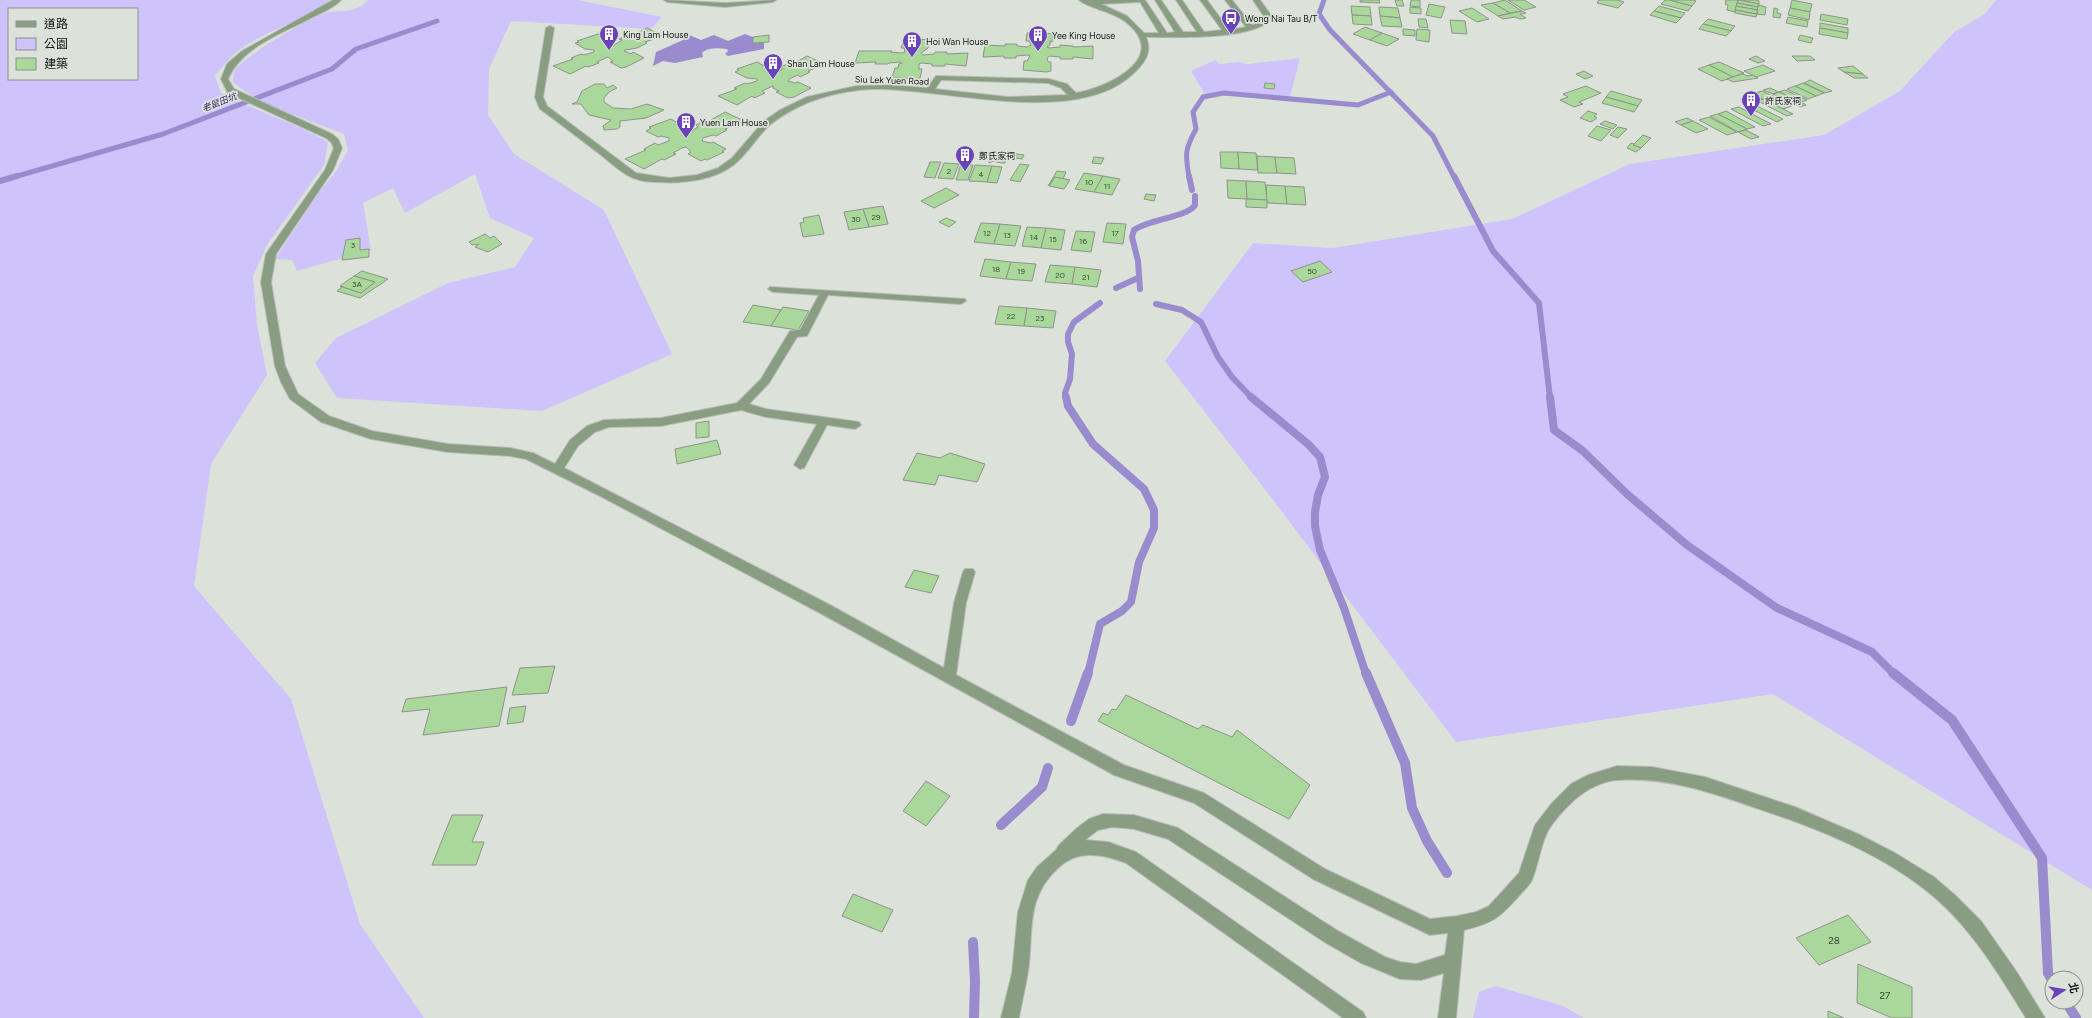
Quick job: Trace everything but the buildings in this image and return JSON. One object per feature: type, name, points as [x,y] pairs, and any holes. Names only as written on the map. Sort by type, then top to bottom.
[{"type":"street","points":[[338,0],[326,9],[266,39],[244,52],[235,60],[224,74],[223,80],[225,86],[231,90],[319,129],[335,141],[338,148],[335,159],[271,254],[266,282],[280,366],[286,382],[294,396],[325,419],[371,435],[448,448],[510,452],[529,456],[558,469],[818,606],[1023,716],[1119,770],[1199,798],[1319,874],[1430,927],[1457,924],[1478,919],[1495,911],[1525,877],[1540,830],[1557,808],[1576,789],[1594,780],[1617,774],[1652,774],[1705,784],[1795,814],[1853,839],[1890,858],[1928,882],[1950,901],[1975,927],[2010,977],[2036,1018]]},
{"type":"street","points":[[667,0],[725,5],[773,0]]},
{"type":"street","name":"Siu Lek Yuen Road","points":[[550,28],[539,97],[540,102],[565,125],[633,175],[642,179],[655,181],[681,179],[724,168],[731,164],[759,131],[772,120],[810,99],[839,90],[872,88],[930,91],[1014,100],[1074,96],[1102,89],[1124,78],[1136,68],[1146,53],[1141,35],[1133,24],[1120,15],[1082,0]]},
{"type":"street","name":"Siu Lek Yuen Road","points":[[1090,2],[1139,0]]},
{"type":"street","points":[[1142,0],[1164,34]]},
{"type":"street","points":[[1158,0],[1180,34]]},
{"type":"street","points":[[1179,0],[1202,34]]},
{"type":"street","points":[[1203,0],[1227,32]]},
{"type":"street","points":[[1228,0],[1251,29]]},
{"type":"street","points":[[1141,35],[1202,34],[1251,29],[1263,25],[1269,18],[1256,0]]},
{"type":"street","points":[[930,91],[939,78],[1049,81],[1064,86],[1074,96]]},
{"type":"street","points":[[773,289],[961,301]]},
{"type":"street","points":[[741,406],[765,381],[794,333],[803,334],[825,292]]},
{"type":"street","points":[[558,469],[574,443],[597,426],[618,422],[661,422],[741,406],[766,413],[854,425]]},
{"type":"street","points":[[800,465],[824,421]]},
{"type":"street","points":[[949,677],[960,603],[969,572]]},
{"type":"street","points":[[1010,1018],[1020,974],[1024,919],[1031,891],[1043,872],[1059,855],[1093,825],[1101,822],[1123,821],[1152,826],[1173,833],[1298,914],[1328,936],[1365,956],[1391,967],[1416,972],[1432,969],[1454,960]]},
{"type":"street","points":[[1059,855],[1074,849],[1089,847],[1108,849],[1131,857],[1357,1018]]},
{"type":"street","points":[[1447,1018],[1457,924]]},
{"type":"green space","points":[[0,0],[330,0],[306,15],[254,40],[231,57],[215,76],[221,93],[328,142],[324,165],[267,245],[253,276],[257,325],[267,375],[211,464],[194,586],[291,699],[360,924],[424,1018],[0,1018]]},
{"type":"green space","points":[[368,0],[577,0],[662,17],[651,29],[511,21],[489,69],[488,115],[514,154],[604,210],[672,354],[542,411],[337,398],[315,363],[336,338],[448,283],[515,267],[534,238],[490,218],[475,174],[405,213],[393,188],[363,203],[371,250],[297,271],[292,260],[275,259],[318,194],[337,170],[348,150],[344,134],[286,112],[257,98],[233,82],[234,72],[248,58],[260,49],[303,24],[329,12],[357,8]]},
{"type":"green space","points":[[1996,0],[2092,0],[2092,890],[1773,694],[1456,742],[1267,492],[1165,361],[1253,243],[1333,248],[1512,219],[1630,164],[1824,135],[1900,91],[1954,32],[1985,14]]},
{"type":"green space","points":[[1300,58],[1290,97],[1229,91],[1205,94],[1192,73],[1192,70],[1216,60],[1219,64],[1239,62],[1247,64]]},
{"type":"green space","points":[[1496,986],[1563,1006],[1584,1018],[1473,1018],[1479,992]]},
{"type":"shaded area","points":[[687,34],[701,40],[714,35],[728,41],[745,34],[753,37],[753,43],[764,42],[764,49],[728,56],[725,54],[728,51],[727,49],[710,49],[702,53],[703,57],[675,63],[663,61],[653,66],[656,52],[683,40],[685,38],[682,36]]},
{"type":"waterway","points":[[1324,0],[1319,14],[1330,30],[1390,92]]},
{"type":"waterway","name":"老鼠田坑","points":[[14,177],[163,134],[332,69],[356,49],[437,21]]},
{"type":"waterway","points":[[1189,177],[1187,152],[1196,129],[1193,112],[1203,97],[1224,93],[1358,105],[1390,92]]},
{"type":"waterway","points":[[1390,92],[1433,136],[1454,177]]},
{"type":"waterway","name":"老鼠田坑","points":[[0,181],[17,176]]},
{"type":"waterway","points":[[1189,176],[1192,190]]},
{"type":"waterway","points":[[1454,176],[1493,251],[1539,303],[1550,398]]},
{"type":"waterway","points":[[1140,289],[1138,261],[1132,237],[1134,230],[1149,223],[1177,215],[1191,209],[1195,205],[1195,196]]},
{"type":"waterway","points":[[1116,288],[1138,278]]},
{"type":"waterway","points":[[1066,398],[1065,393],[1070,379],[1072,354],[1068,342],[1068,334],[1074,322],[1100,303]]},
{"type":"waterway","points":[[1156,304],[1182,310],[1201,322],[1218,357],[1232,377],[1251,397]]},
{"type":"waterway","points":[[1066,397],[1068,406],[1093,444],[1144,489],[1154,510],[1154,528],[1139,562],[1131,602],[1122,611],[1100,624],[1088,674]]},
{"type":"waterway","points":[[1251,397],[1308,444],[1320,457],[1325,477],[1318,495],[1315,512],[1315,526],[1320,550],[1344,608],[1366,674]]},
{"type":"waterway","points":[[1550,397],[1554,430],[1583,451],[1627,494],[1687,545],[1777,608],[1872,652],[1893,673]]},
{"type":"waterway","points":[[1071,721],[1088,673]]},
{"type":"waterway","points":[[1366,673],[1405,763],[1412,808],[1427,841],[1447,873]]},
{"type":"waterway","points":[[1893,673],[1952,720],[2042,858],[2048,970]]},
{"type":"waterway","points":[[1001,825],[1042,787],[1048,768]]},
{"type":"waterway","points":[[973,942],[975,981],[974,1018]]},
{"type":"waterway","points":[[2071,1010],[2076,1018]]},
{"type":"place","name":"Wong Nai Tau B/T","points":[[1231,35]]},
{"type":"place","name":"King Lam House","points":[[609,51]]},
{"type":"place","name":"Yee King House","points":[[1038,52]]},
{"type":"place","name":"Hoi Wan House","points":[[912,58]]},
{"type":"place","name":"Shan Lam House","points":[[773,80]]},
{"type":"place","name":"許氏家祠","points":[[1751,117]]},
{"type":"place","name":"Yuen Lam House","points":[[686,139]]},
{"type":"place","name":"鄭氏家祠","points":[[965,172]]}]
